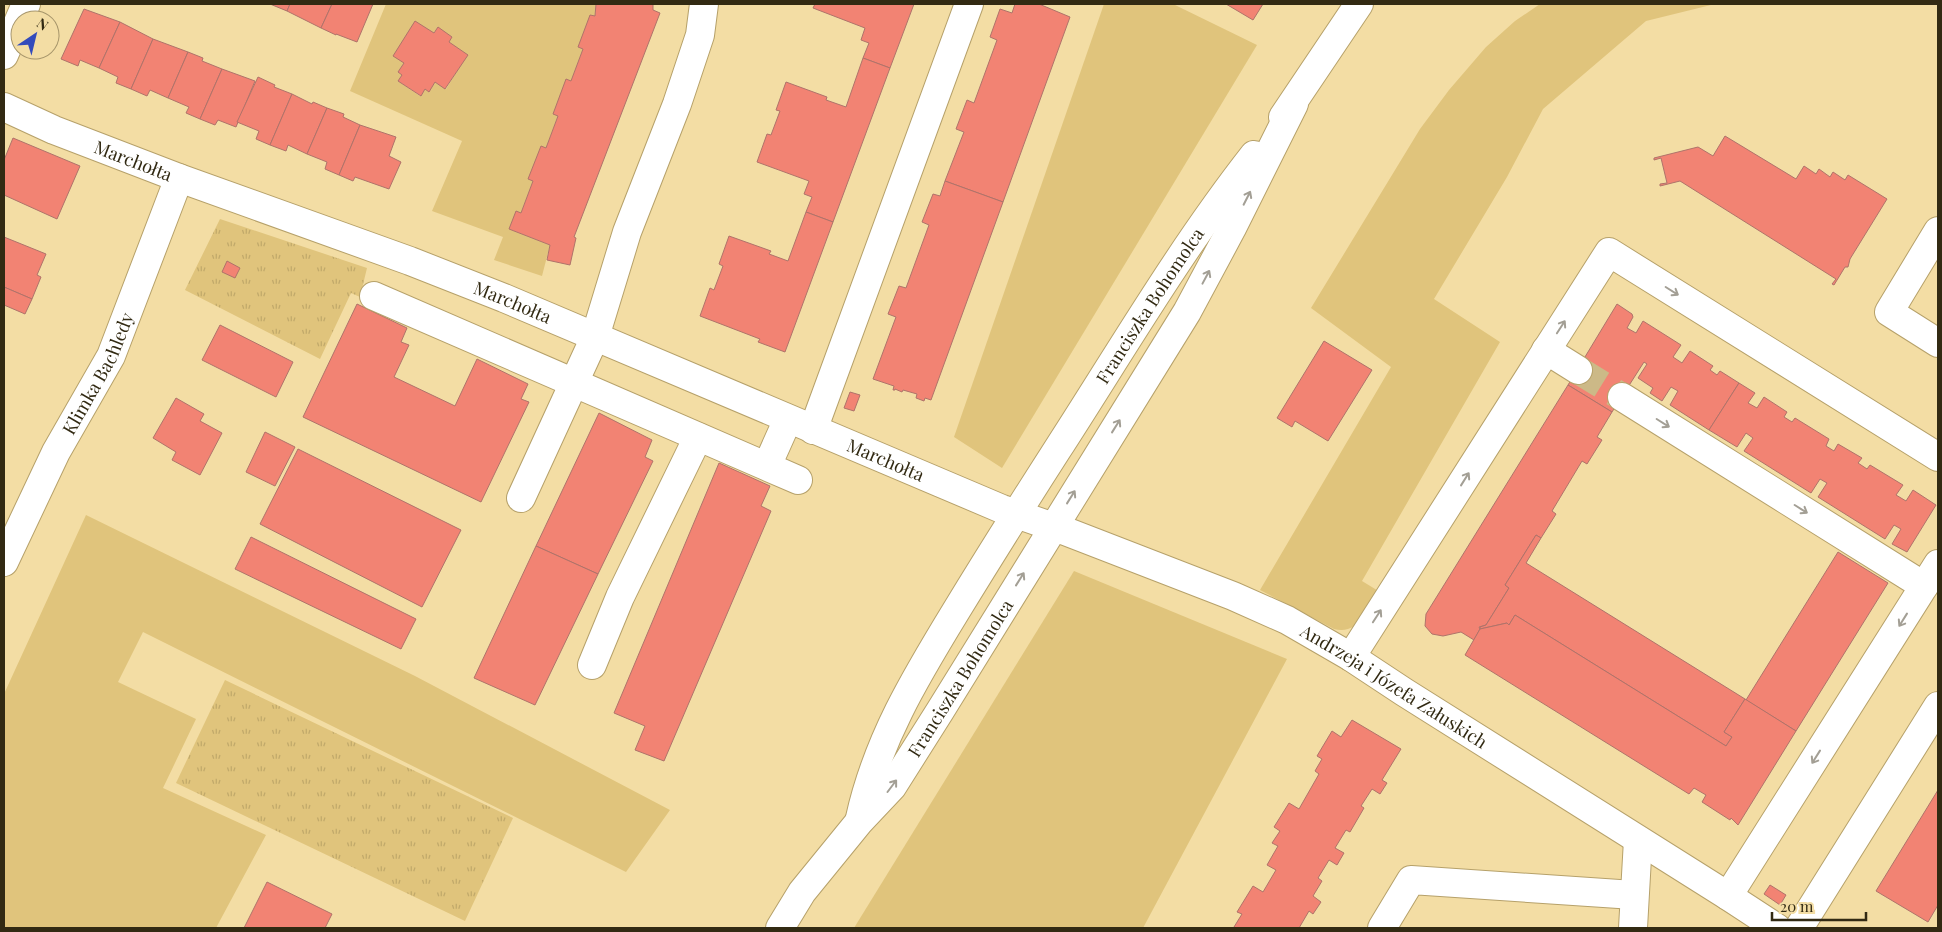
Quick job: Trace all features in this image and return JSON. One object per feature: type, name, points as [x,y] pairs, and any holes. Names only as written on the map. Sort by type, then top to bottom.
[{"type":"street","points":[[4,55],[26,4]]},
{"type":"street","points":[[521,498],[595,337],[627,232],[677,104],[700,35],[704,4]]},
{"type":"street","points":[[813,430],[969,4]]},
{"type":"street","name":"Franciszka Bohomolca","points":[[859,822],[865,796],[886,736],[903,701],[1015,515],[1198,231],[1294,104],[1359,4]]},
{"type":"street","name":"Franciszka Bohomolca","points":[[780,928],[802,892],[859,822],[892,787],[1187,312],[1294,104]]},
{"type":"street","name":"Marchołta","points":[[4,107],[54,130],[178,178],[410,260],[1015,515]]},
{"type":"street","name":"Klimka Bachledy","points":[[4,562],[56,452],[111,356],[178,178]]},
{"type":"street","points":[[1938,231],[1889,312],[1938,343]]},
{"type":"street","points":[[1351,657],[1609,252],[1938,457]]},
{"type":"street","points":[[374,296],[798,480]]},
{"type":"street","points":[[1546,350],[1578,370]]},
{"type":"street","points":[[1622,397],[1931,575],[1728,896]]},
{"type":"street","points":[[768,466],[788,419]]},
{"type":"street","points":[[592,665],[620,597],[698,436]]},
{"type":"street","points":[[1015,515],[1053,527]]},
{"type":"street","name":"Andrzeja i Józefa Załuskich","points":[[1053,527],[1233,596],[1287,620],[1351,657],[1777,928]]},
{"type":"street","points":[[1799,928],[1938,706]]},
{"type":"street","points":[[1633,928],[1638,840]]},
{"type":"street","points":[[1382,928],[1411,880],[1634,895]]},
{"type":"green space","points":[[386,4],[596,4],[595,16],[578,47],[583,49],[546,148],[541,147],[529,179],[533,181],[521,213],[509,229],[550,245],[542,276],[494,260],[503,237],[432,211],[462,141],[350,91]],"holes":[[[438,28],[452,37],[449,42],[467,55],[446,89],[435,82],[429,91],[425,89],[420,96],[398,81],[402,75],[398,72],[404,63]]]},
{"type":"green space","points":[[1104,4],[1173,4],[1257,45],[1002,468],[954,437]]},
{"type":"green space","points":[[1540,4],[1715,4],[1646,21],[1543,109],[1507,177],[1434,299],[1500,342],[1362,581],[1380,592],[1367,613],[1356,625],[1342,630],[1334,629],[1260,590],[1391,367],[1311,308],[1420,129],[1449,90],[1486,47],[1515,21]]},
{"type":"green space","points":[[220,219],[367,268],[360,297],[351,293],[320,359],[185,290]]},
{"type":"green space","points":[[86,515],[415,676],[670,810],[626,872],[143,632],[118,682],[196,719],[163,788],[266,835],[216,928],[4,928],[4,694]]},
{"type":"green space","points":[[1074,571],[1287,659],[1143,928],[854,928]]},
{"type":"green space","points":[[225,680],[513,818],[465,921],[176,783]]},
{"type":"building","points":[[270,4],[290,4],[287,11]]},
{"type":"building","points":[[290,4],[332,4],[321,28],[287,11]]},
{"type":"building","points":[[332,4],[373,4],[357,42],[321,28]]},
{"type":"building","points":[[596,4],[653,4],[653,10],[660,13],[574,237],[576,238],[570,265],[547,260],[550,245],[509,229],[516,211],[521,213],[533,181],[528,179],[541,146],[546,148],[558,116],[553,114],[566,79],[571,81],[583,49],[578,47],[590,15],[595,16]]},
{"type":"building","points":[[815,4],[914,4],[890,68],[863,58],[869,43],[861,40],[865,28],[813,8]]},
{"type":"building","points":[[1015,4],[1039,4],[1070,17],[1003,202],[945,181],[964,132],[956,129],[967,100],[974,103],[997,40],[990,37],[1000,9],[1012,13]]},
{"type":"building","points":[[1226,4],[1263,4],[1253,20]]},
{"type":"building","points":[[84,9],[120,22],[99,68],[80,60],[78,66],[61,59]]},
{"type":"building","points":[[415,21],[434,33],[438,27],[452,37],[449,42],[468,55],[445,89],[435,82],[429,92],[425,89],[421,96],[398,81],[402,75],[398,72],[404,63],[393,56]]},
{"type":"building","points":[[120,22],[153,39],[131,89],[116,83],[118,77],[99,68]]},
{"type":"building","points":[[153,39],[188,52],[168,98],[150,90],[147,96],[131,89]]},
{"type":"building","points":[[188,52],[203,58],[202,61],[222,69],[200,119],[186,113],[189,107],[168,98]]},
{"type":"building","points":[[863,58],[890,68],[833,222],[806,212],[812,197],[804,194],[809,181],[757,162],[767,134],[771,135],[780,111],[776,110],[786,82],[827,97],[826,100],[846,107]]},
{"type":"building","points":[[222,69],[255,81],[236,127],[218,120],[215,125],[200,119]]},
{"type":"building","points":[[258,77],[275,85],[274,87],[292,94],[270,145],[256,139],[259,131],[237,122]]},
{"type":"building","points":[[292,94],[312,104],[313,102],[327,108],[307,154],[288,145],[286,151],[270,145]]},
{"type":"building","points":[[327,108],[344,114],[343,117],[360,125],[339,175],[325,169],[327,162],[307,154]]},
{"type":"building","points":[[360,125],[396,137],[389,156],[401,162],[389,189],[355,177],[353,181],[339,175]]},
{"type":"building","points":[[1725,136],[1796,179],[1804,166],[1816,174],[1819,169],[1830,177],[1833,172],[1845,180],[1848,175],[1887,199],[1850,259],[1848,267],[1845,267],[1834,285],[1832,284],[1836,279],[1680,181],[1660,186],[1660,184],[1667,183],[1661,158],[1654,160],[1654,158],[1698,147],[1713,156]]},
{"type":"building","points":[[13,138],[80,166],[57,219],[4,195],[4,160]]},
{"type":"building","points":[[945,181],[1003,202],[931,400],[925,398],[924,401],[916,398],[917,394],[903,390],[902,392],[893,390],[894,386],[873,379],[896,317],[888,314],[899,286],[906,288],[929,225],[922,222],[933,194],[940,196]]},
{"type":"building","points":[[806,212],[833,222],[785,352],[758,342],[760,339],[700,316],[710,288],[714,290],[723,266],[719,264],[729,236],[771,251],[769,254],[788,261]]},
{"type":"building","points":[[4,237],[46,254],[37,275],[41,277],[32,299],[4,287]]},
{"type":"building","points":[[227,261],[240,268],[235,278],[222,272]]},
{"type":"building","points":[[4,287],[32,299],[25,314],[4,305]]},
{"type":"building","points":[[357,304],[407,328],[401,342],[409,345],[394,377],[455,406],[477,359],[528,384],[521,399],[529,402],[481,502],[303,417]]},
{"type":"building","points":[[1617,304],[1632,314],[1633,317],[1627,328],[1636,333],[1643,321],[1681,345],[1673,357],[1682,363],[1690,351],[1713,366],[1710,370],[1717,375],[1720,371],[1739,383],[1709,430],[1670,405],[1678,391],[1671,387],[1662,401],[1650,393],[1653,388],[1638,378],[1647,364],[1644,362],[1612,412],[1568,385]]},
{"type":"building","points":[[220,325],[293,362],[276,397],[202,360]]},
{"type":"building","points":[[1324,341],[1372,370],[1328,441],[1295,421],[1292,427],[1277,418]]},
{"type":"building","points":[[1739,383],[1755,393],[1748,403],[1757,408],[1764,397],[1787,412],[1784,417],[1792,422],[1795,418],[1829,439],[1826,446],[1834,451],[1838,444],[1862,458],[1858,463],[1867,469],[1870,465],[1903,485],[1896,495],[1906,501],[1913,490],[1936,505],[1907,552],[1892,544],[1901,529],[1894,525],[1885,539],[1818,497],[1827,483],[1820,479],[1811,493],[1744,451],[1753,438],[1746,433],[1737,447],[1709,430]]},
{"type":"building","points":[[1568,385],[1612,412],[1597,437],[1602,440],[1587,464],[1582,461],[1552,511],[1556,514],[1541,538],[1536,535],[1505,585],[1509,588],[1486,625],[1479,627],[1480,629],[1474,640],[1461,632],[1443,636],[1432,634],[1425,626],[1426,614]]},
{"type":"building","points":[[850,392],[860,395],[854,411],[844,408]]},
{"type":"building","points":[[176,398],[204,414],[200,421],[222,433],[200,475],[172,460],[176,452],[153,438]]},
{"type":"building","points":[[599,413],[652,440],[645,457],[653,461],[598,574],[536,546]]},
{"type":"building","points":[[265,432],[295,447],[275,486],[246,472]]},
{"type":"building","points":[[298,449],[461,530],[422,607],[260,524]]},
{"type":"building","points":[[719,463],[770,486],[761,506],[771,511],[664,761],[635,750],[645,726],[614,713]]},
{"type":"building","points":[[1536,535],[1541,538],[1526,563],[1745,699],[1724,732],[1732,737],[1726,746],[1515,615],[1509,625],[1507,623],[1480,629],[1480,627],[1486,625],[1509,588],[1505,585]]},
{"type":"building","points":[[251,537],[416,619],[401,649],[235,569]]},
{"type":"building","points":[[536,546],[598,574],[535,705],[474,678]]},
{"type":"building","points":[[1838,552],[1888,583],[1796,731],[1746,700]]},
{"type":"building","points":[[1515,615],[1726,746],[1732,737],[1724,732],[1745,699],[1796,731],[1738,825],[1731,818],[1730,820],[1702,802],[1706,795],[1694,788],[1689,794],[1465,655],[1480,629],[1507,623],[1509,625]]},
{"type":"building","points":[[1352,720],[1401,749],[1382,780],[1387,783],[1380,794],[1372,789],[1361,806],[1364,808],[1350,832],[1346,830],[1335,848],[1344,853],[1337,865],[1329,860],[1318,878],[1322,881],[1313,896],[1321,902],[1313,914],[1309,911],[1299,928],[1234,927],[1242,914],[1237,912],[1253,886],[1263,892],[1276,870],[1267,865],[1278,846],[1272,843],[1280,831],[1274,827],[1289,803],[1299,809],[1319,774],[1315,771],[1322,759],[1317,756],[1332,731],[1341,737]]},
{"type":"building","points":[[1938,790],[1938,905],[1928,922],[1876,891]]},
{"type":"building","points":[[267,882],[332,914],[325,928],[244,928]]},
{"type":"building","points":[[1770,885],[1786,895],[1780,905],[1764,894]]},
{"type":"tunnel","points":[[1578,370],[1622,397]]}]
